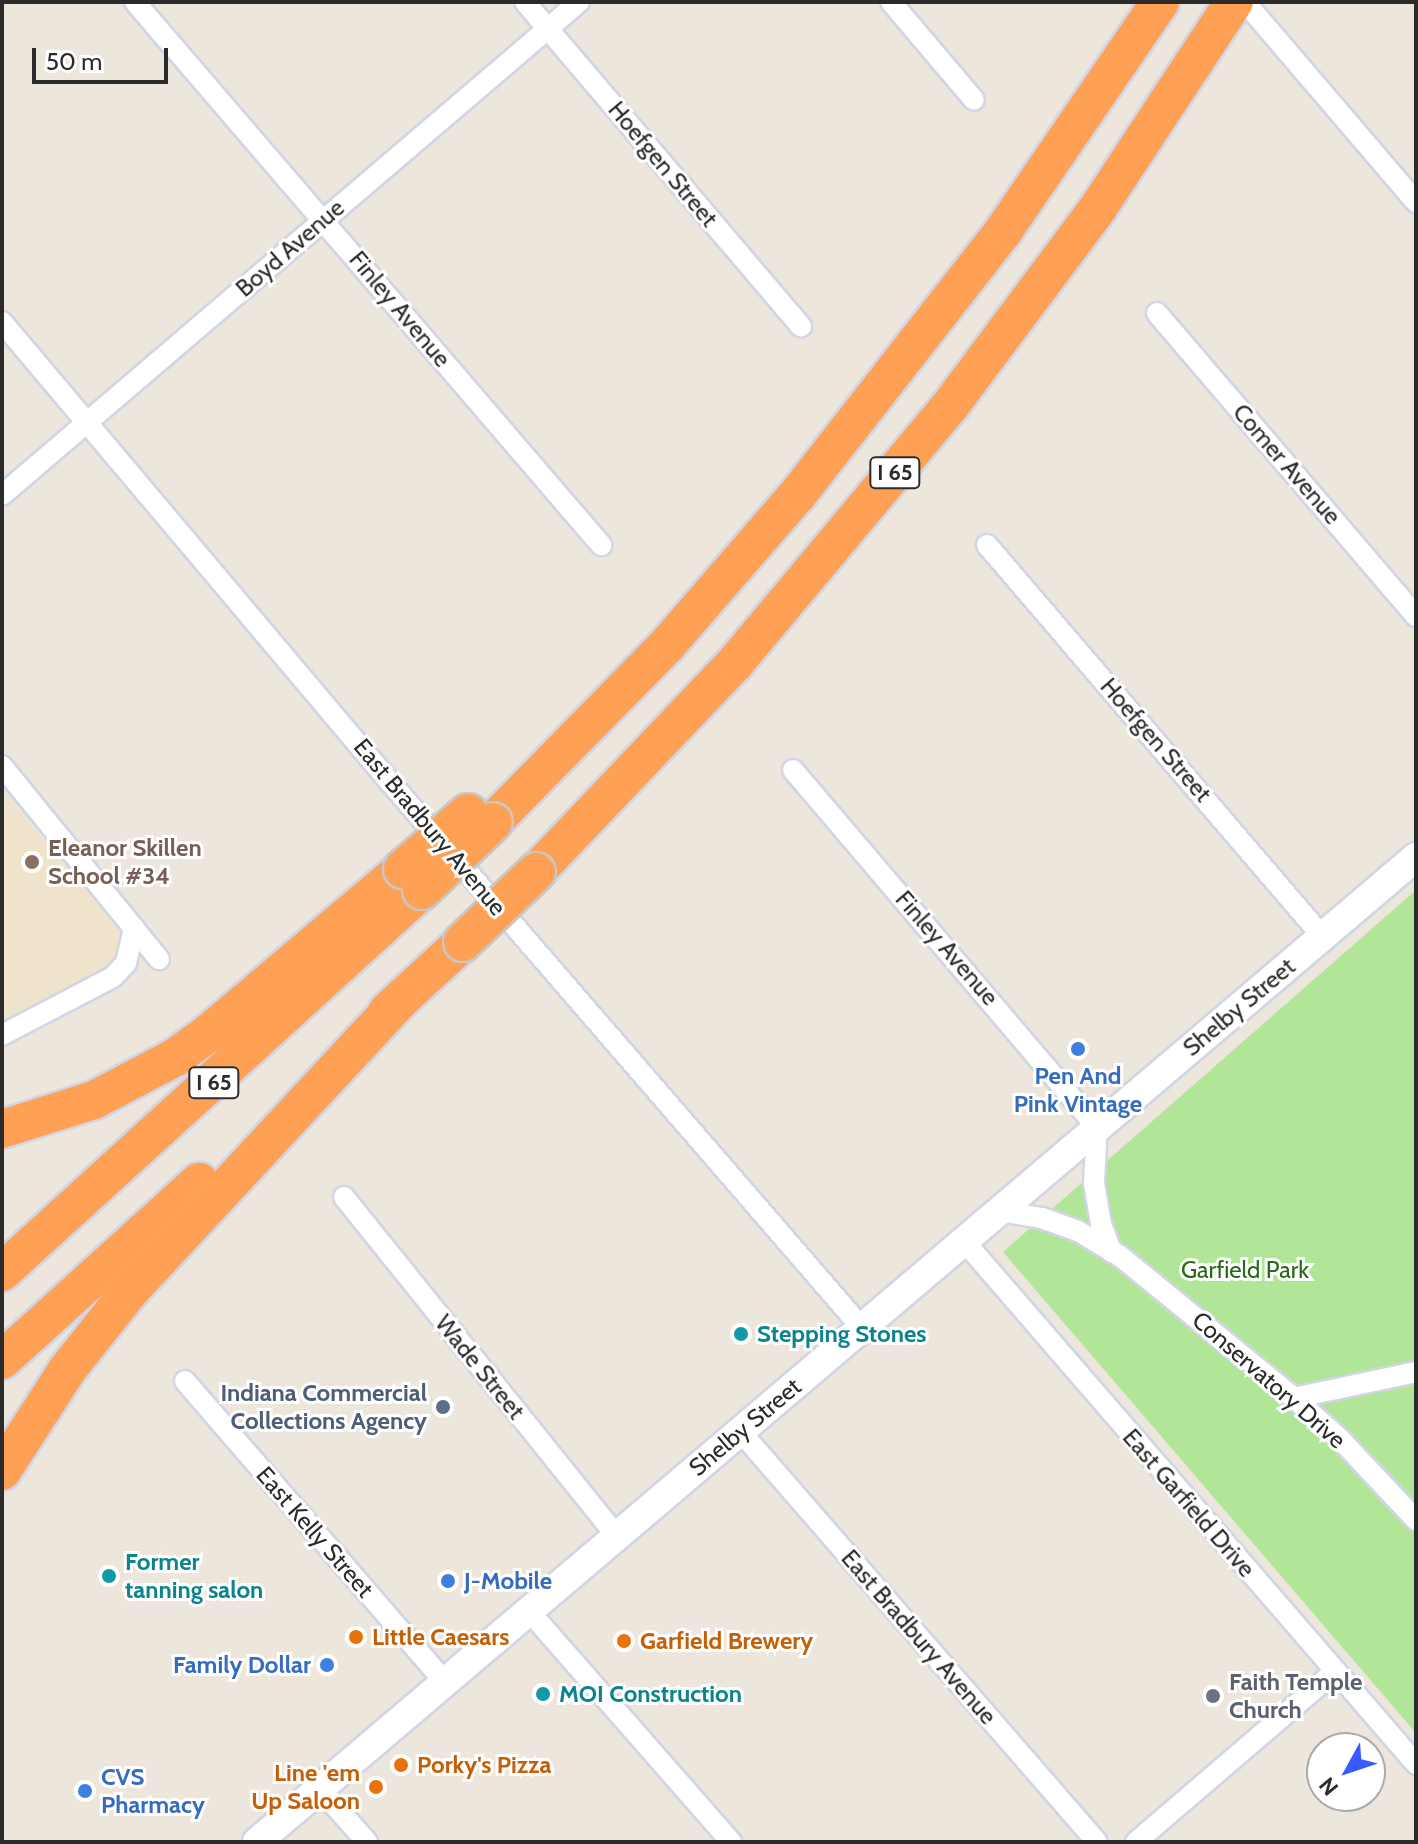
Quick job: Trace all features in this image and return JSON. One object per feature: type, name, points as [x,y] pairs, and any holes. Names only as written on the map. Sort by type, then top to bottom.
[{"type":"highway","name":"I 65","points":[[2,1272],[413,880],[667,645],[788,506],[981,261],[1160,2]]},
{"type":"highway","name":"I 65","points":[[2,1360],[463,942],[536,872],[735,663],[941,417],[1098,208],[1212,40],[1234,2]]},
{"type":"highway","points":[[2,1129],[82,1105],[176,1057],[413,880]]},
{"type":"highway","points":[[2,1471],[67,1370],[128,1293],[404,996]]},
{"type":"main road","name":"Shelby Street","points":[[257,1842],[1416,857]]},
{"type":"street","name":"Finley Avenue","points":[[135,2],[601,545]]},
{"type":"street","name":"Hoefgen Street","points":[[525,2],[801,326]]},
{"type":"street","name":"Boyd Avenue","points":[[2,495],[579,2]]},
{"type":"street","points":[[891,2],[974,100]]},
{"type":"street","points":[[1245,2],[1416,202]]},
{"type":"street","name":"Comer Avenue","points":[[1157,313],[1416,616]]},
{"type":"street","name":"East Bradbury Avenue","points":[[2,322],[389,781],[862,1328]]},
{"type":"street","name":"Hoefgen Street","points":[[987,545],[1322,936]]},
{"type":"street","points":[[2,766],[159,959]]},
{"type":"street","name":"Finley Avenue","points":[[793,770],[1097,1127]]},
{"type":"street","points":[[2,1035],[113,977],[129,955],[134,928]]},
{"type":"street","points":[[1097,1127],[1094,1183],[1101,1224],[1112,1252]]},
{"type":"street","name":"Wade Street","points":[[344,1197],[617,1537]]},
{"type":"street","name":"Conservatory Drive","points":[[999,1211],[1042,1218],[1078,1231],[1112,1252],[1294,1398],[1340,1439],[1416,1520]]},
{"type":"street","name":"East Garfield Drive","points":[[964,1241],[1416,1764]]},
{"type":"street","points":[[1294,1398],[1416,1372]]},
{"type":"street","name":"East Kelly Street","points":[[185,1381],[445,1682]]},
{"type":"street","name":"East Bradbury Avenue","points":[[740,1431],[1097,1842]]},
{"type":"street","points":[[529,1611],[731,1842]]},
{"type":"street","points":[[1136,1842],[1334,1672]]},
{"type":"street","points":[[320,1789],[367,1842]]},
{"type":"shaded area","name":"Eleanor Skillen School #34","points":[[2,790],[122,934],[122,949],[116,964],[102,976],[2,1028]]},
{"type":"green space","name":"Garfield Park","points":[[1416,890],[1416,1733],[1003,1252]]},
{"type":"place","name":"Eleanor Skillen School #34","points":[[32,862]]},
{"type":"place","name":"Pen And Pink Vintage","points":[[1078,1049]]},
{"type":"place","name":"Stepping Stones","points":[[741,1334]]},
{"type":"place","name":"Indiana Commercial Collections Agency","points":[[443,1407]]},
{"type":"place","name":"Former tanning salon","points":[[109,1576]]},
{"type":"place","name":"J-Mobile","points":[[448,1581]]},
{"type":"place","name":"Little Caesars","points":[[356,1637]]},
{"type":"place","name":"Garfield Brewery","points":[[624,1641]]},
{"type":"place","name":"Family Dollar","points":[[327,1665]]},
{"type":"place","name":"MOI Construction","points":[[543,1694]]},
{"type":"place","name":"Faith Temple Church","points":[[1213,1696]]},
{"type":"place","name":"Porky's Pizza","points":[[401,1765]]},
{"type":"place","name":"Line 'em Up Saloon","points":[[376,1787]]},
{"type":"place","name":"CVS Pharmacy","points":[[85,1791]]}]
